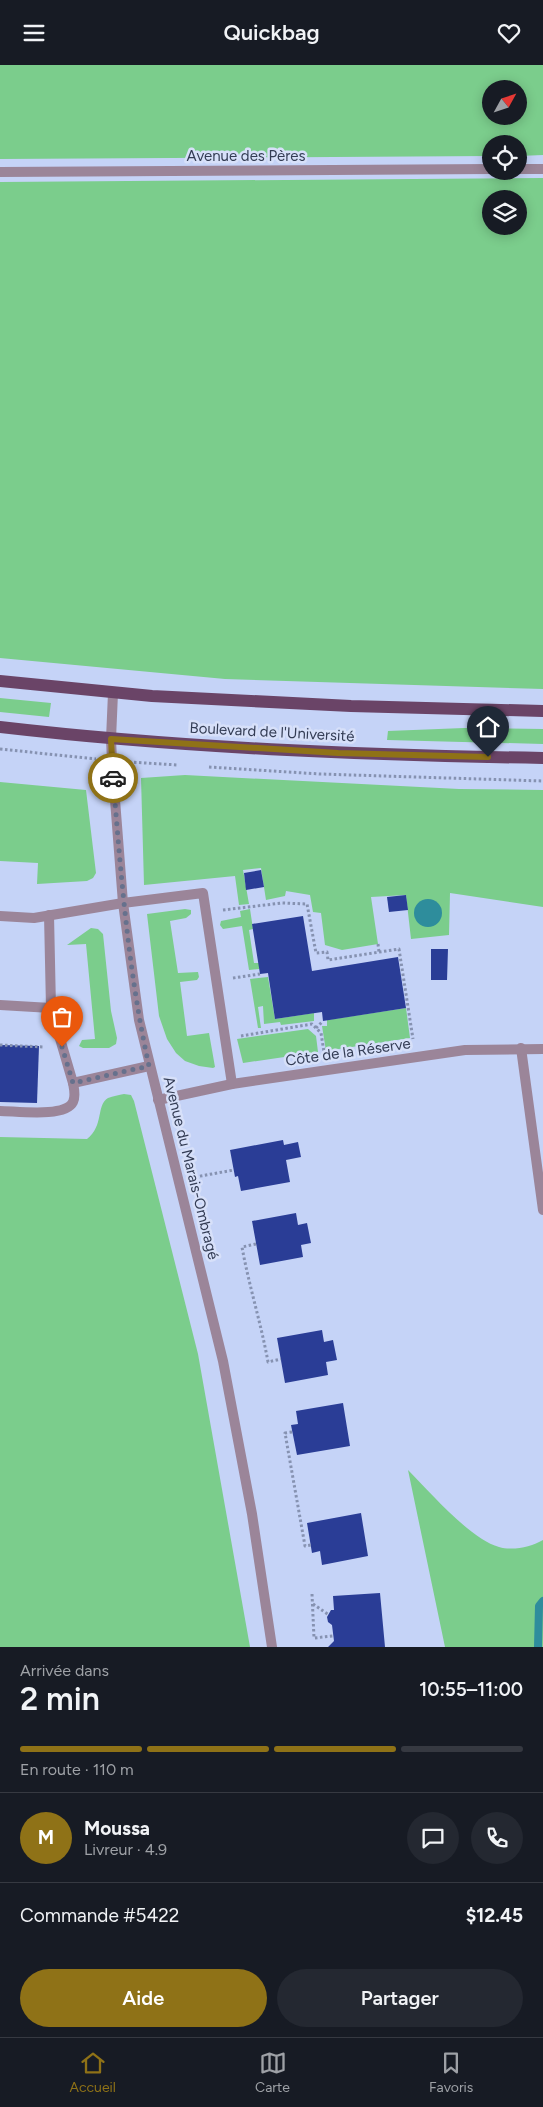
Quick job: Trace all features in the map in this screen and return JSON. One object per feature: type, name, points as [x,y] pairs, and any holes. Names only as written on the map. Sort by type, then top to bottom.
[{"type":"main road","name":"Boulevard de l'Université","points":[[0,681],[113,693],[352,706],[543,711]]},
{"type":"main road","name":"Boulevard de l'Université","points":[[0,727],[111,739],[338,753],[543,758]]},
{"type":"street","name":"Avenue des Pères","points":[[0,172],[482,169]]},
{"type":"street","points":[[527,169],[543,169]]},
{"type":"street","name":"Avenue du Marais-Ombragé","points":[[113,693],[111,739],[123,903],[139,1019],[223,1361],[252,1514],[272,1647]]},
{"type":"street","points":[[0,916],[34,918],[123,903],[203,893],[232,1084]]},
{"type":"street","points":[[0,1111],[48,1113],[66,1109],[72,1104],[75,1093],[51,1008],[49,915]]},
{"type":"street","points":[[0,1005],[51,1008]]},
{"type":"street","name":"Côte de la Réserve","points":[[158,1100],[232,1084],[415,1057],[482,1049],[543,1049]]},
{"type":"street","points":[[521,1049],[543,1210]]},
{"type":"street","points":[[73,1083],[149,1066]]},
{"type":"path","points":[[0,749],[70,756]]},
{"type":"path","points":[[240,908],[282,903],[307,904],[316,953],[327,953],[328,960],[399,949],[415,1057]]},
{"type":"path","points":[[378,944],[379,952]]},
{"type":"path","points":[[250,975],[260,974]]},
{"type":"path","points":[[316,1028],[323,1021]]},
{"type":"path","points":[[238,1036],[312,1024],[320,1033],[326,1070]]},
{"type":"path","points":[[0,1045],[44,1047]]},
{"type":"path","points":[[179,1179],[234,1170]]},
{"type":"path","points":[[256,1244],[242,1247],[246,1271],[263,1334],[268,1362],[281,1359]]},
{"type":"path","points":[[292,1433],[285,1433],[306,1547],[311,1545]]},
{"type":"path","points":[[312,1594],[314,1638],[333,1636]]},
{"type":"path","points":[[312,1604],[329,1615]]},
{"type":"green space","points":[[0,65],[543,65],[543,155],[527,156],[527,135],[482,135],[482,156],[0,159]]},
{"type":"green space","points":[[482,178],[482,180],[527,180],[527,178],[543,178],[543,689],[225,679],[0,658],[0,182]]},
{"type":"green space","points":[[0,698],[51,703],[49,717],[0,712]]},
{"type":"green space","points":[[464,728],[543,729],[543,744],[387,740],[388,731]]},
{"type":"green space","points":[[185,775],[459,789],[543,790],[543,907],[450,893],[449,935],[411,939],[406,895],[371,897],[378,944],[342,950],[325,945],[321,913],[313,912],[310,895],[286,891],[285,896],[266,900],[261,868],[243,870],[249,904],[239,905],[235,876],[144,885],[141,778]]},
{"type":"green space","points":[[0,782],[86,790],[96,873],[93,878],[87,881],[37,884],[38,863],[0,861]]},
{"type":"green space","points":[[185,909],[191,910],[191,914],[186,918],[170,921],[178,973],[198,972],[199,977],[197,980],[180,982],[187,1036],[209,1033],[215,1067],[213,1068],[185,1061],[176,1053],[167,1039],[159,1016],[147,914]]},
{"type":"green space","points":[[250,909],[253,929],[249,930],[254,963],[259,963],[259,969],[249,970],[242,926],[223,929],[220,925],[221,921],[241,917],[240,911]]},
{"type":"green space","points":[[91,928],[98,929],[103,934],[111,1011],[117,1038],[116,1044],[109,1048],[83,1048],[79,1046],[82,1040],[95,1039],[86,944],[67,945]]},
{"type":"green space","points":[[268,977],[275,1019],[314,1013],[314,1021],[281,1025],[280,1022],[264,1024],[263,1006],[258,1007],[261,1028],[258,1028],[250,979]]},
{"type":"green space","points":[[406,1008],[410,1038],[326,1051],[322,1026],[327,1026],[327,1020]]},
{"type":"green space","points":[[308,1029],[316,1036],[318,1052],[243,1063],[237,1039]]},
{"type":"green space","points":[[124,1094],[131,1095],[134,1101],[198,1354],[250,1647],[0,1647],[0,1137],[87,1139],[96,1128],[104,1101],[108,1098]]},
{"type":"green space","points":[[408,1470],[463,1525],[488,1542],[499,1547],[516,1548],[533,1545],[543,1540],[543,1647],[445,1647]]},
{"type":"shaded area","points":[[428,899],[438,903],[442,913],[438,923],[428,927],[418,923],[414,913],[418,903]]},
{"type":"building","points":[[261,870],[264,887],[246,890],[244,873]]},
{"type":"building","points":[[406,895],[408,910],[389,912],[387,897]]},
{"type":"building","points":[[303,916],[312,971],[398,957],[406,1008],[323,1021],[322,1012],[275,1019],[268,973],[260,974],[252,924]]},
{"type":"building","points":[[431,949],[448,949],[447,980],[431,980]]},
{"type":"building","points":[[0,1045],[39,1046],[37,1103],[0,1102]]},
{"type":"building","points":[[283,1140],[284,1145],[298,1142],[301,1157],[286,1160],[290,1182],[241,1191],[238,1176],[235,1177],[230,1150]]},
{"type":"building","points":[[296,1213],[298,1225],[307,1223],[311,1243],[301,1245],[303,1257],[260,1265],[252,1221]]},
{"type":"building","points":[[322,1330],[324,1342],[333,1340],[337,1360],[326,1362],[328,1375],[285,1383],[277,1338]]},
{"type":"building","points":[[343,1403],[350,1446],[297,1455],[291,1425],[298,1424],[296,1411]]},
{"type":"building","points":[[361,1513],[368,1556],[322,1565],[320,1551],[312,1553],[307,1523]]},
{"type":"building","points":[[380,1593],[385,1647],[328,1647],[334,1641],[332,1625],[328,1622],[327,1617],[331,1610],[334,1610],[333,1596]]},
{"type":"waterway","points":[[538,1647],[539,1606],[543,1601]]},
{"type":"way so far","points":[[62,1047],[73,1083],[149,1066],[139,1019],[123,903],[113,778]]},
{"type":"route","points":[[113,778],[111,739],[338,753],[488,757]]}]
